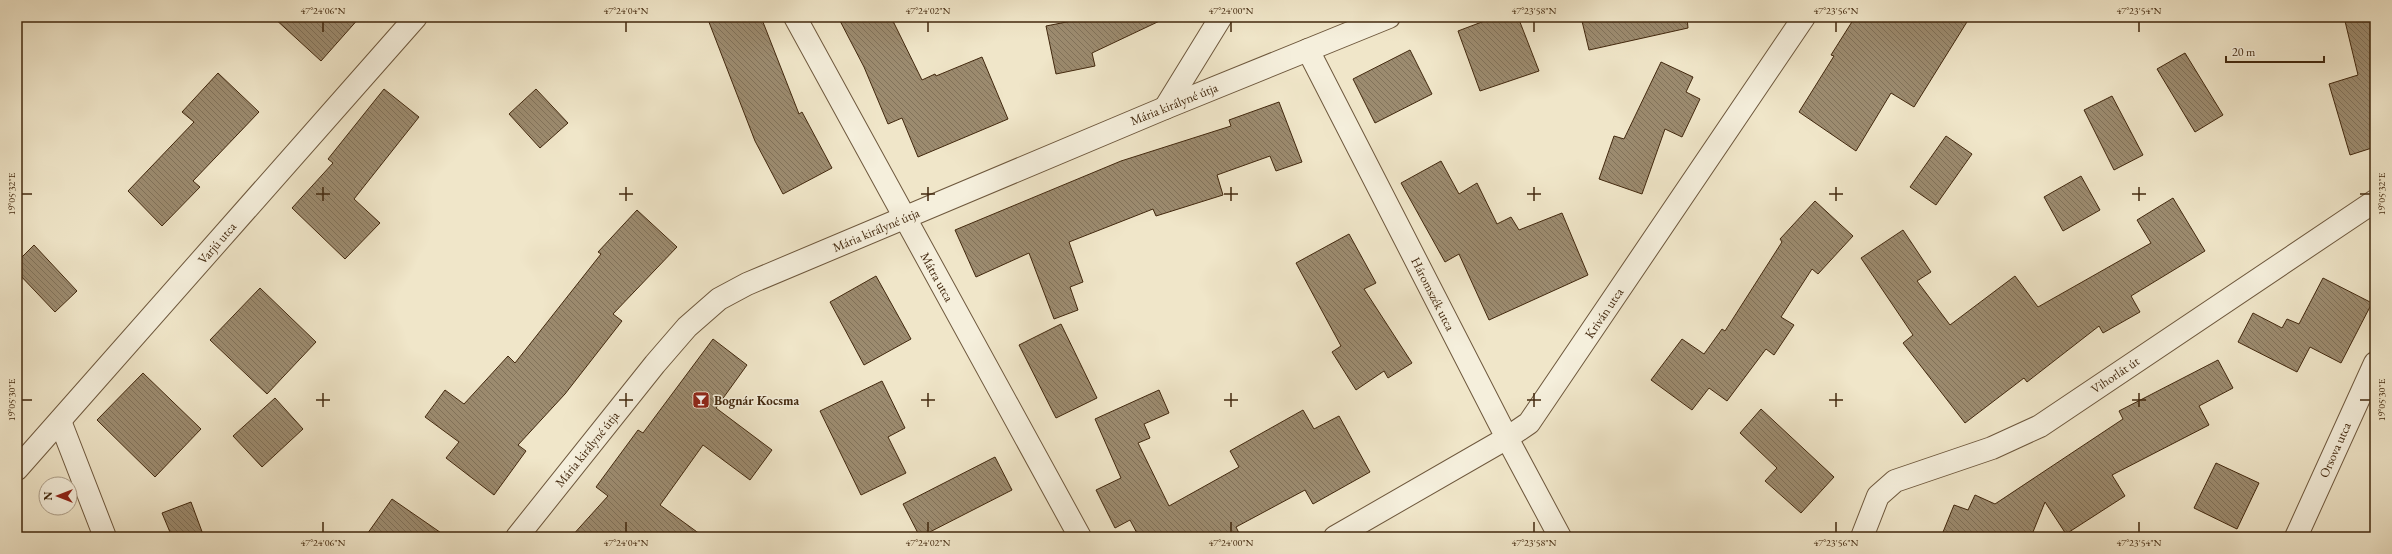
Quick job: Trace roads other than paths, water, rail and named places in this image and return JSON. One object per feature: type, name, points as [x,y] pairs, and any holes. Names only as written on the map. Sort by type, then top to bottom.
[{"type":"street","name":"Varjú utca","points":[[17,469],[416,17]]},
{"type":"street","name":"Mátra utca","points":[[795,17],[1080,537]]},
{"type":"street","points":[[1164,108],[1222,17]]},
{"type":"street","name":"Mária királyné útja","points":[[517,537],[655,364],[688,327],[719,299],[747,284],[1164,108],[1389,17]]},
{"type":"street","name":"Kriván utca","points":[[1335,537],[1507,438],[1529,423],[1804,17]]},
{"type":"street","name":"Háromszék utca","points":[[1308,50],[1507,438],[1560,537]]},
{"type":"street","name":"Vihorlát út","points":[[1862,537],[1878,496],[1895,481],[1992,448],[2040,426],[2375,201]]},
{"type":"street","name":"Orsova utca","points":[[2296,537],[2375,363]]},
{"type":"street","points":[[60,421],[104,537]]},
{"type":"place","name":"Bognár Kocsma","points":[[701,400]]}]
